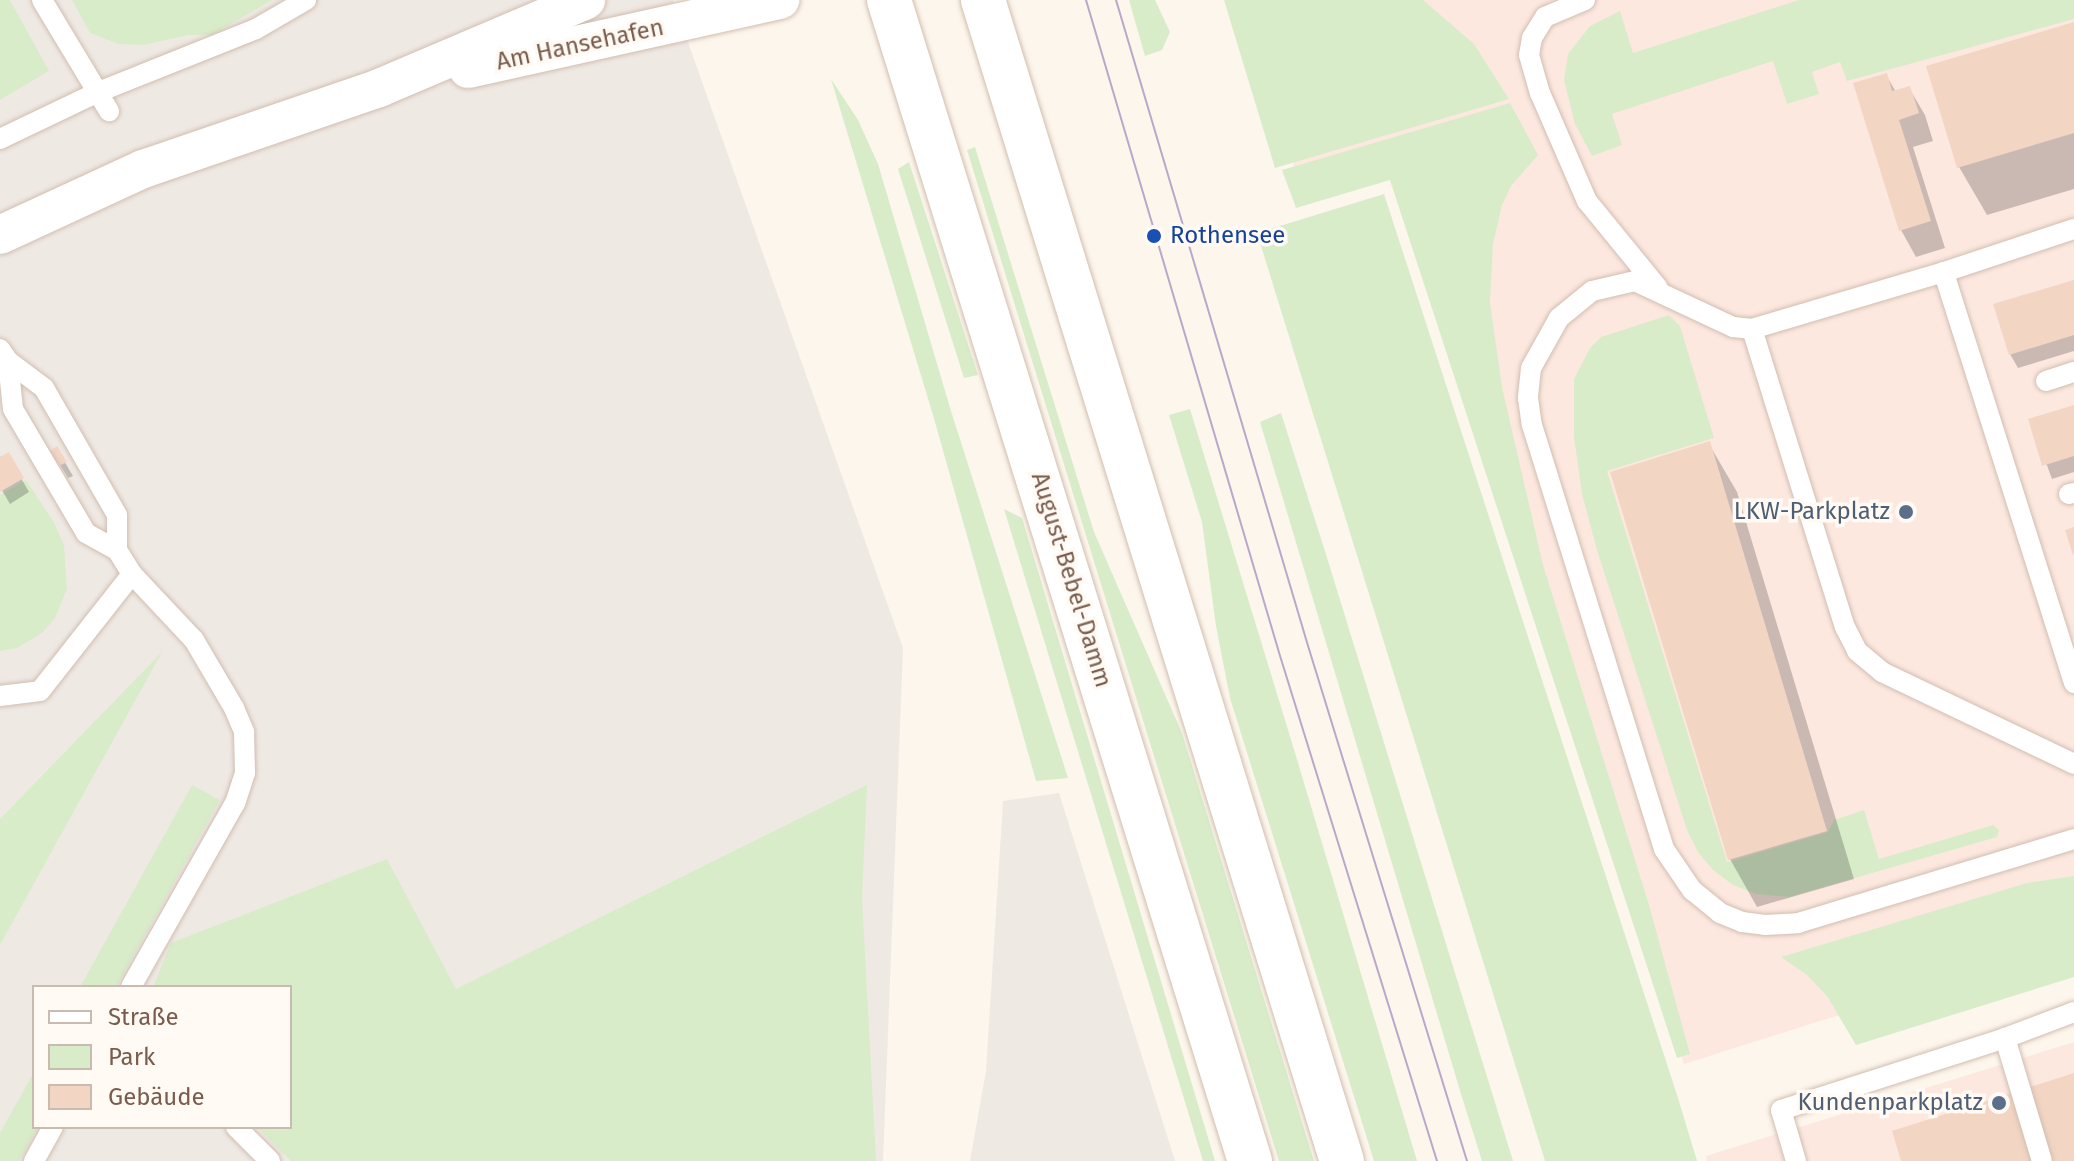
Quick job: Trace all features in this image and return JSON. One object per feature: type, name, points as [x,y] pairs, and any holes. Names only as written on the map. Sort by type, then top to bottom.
[{"type":"main road","name":"August-Bebel-Damm","points":[[889,0],[1250,1161]]},
{"type":"main road","points":[[983,0],[1342,1161]]},
{"type":"street","name":"Am Hansehafen","points":[[0,235],[143,169],[379,88],[586,0]]},
{"type":"street","name":"Am Hansehafen","points":[[379,88],[780,0]]},
{"type":"lane","points":[[42,0],[109,111]]},
{"type":"lane","points":[[0,139],[96,93],[218,46],[306,0]]},
{"type":"lane","points":[[1585,0],[1545,17],[1532,38],[1529,55],[1540,93],[1587,201],[1659,290]]},
{"type":"lane","points":[[2074,229],[1944,272],[1752,329],[1733,327],[1713,319],[1643,283],[1625,281],[1592,291],[1559,318],[1537,353],[1528,398],[1532,425],[1664,849],[1683,881],[1710,907],[1732,918],[1765,925],[1787,924],[2074,839]]},
{"type":"lane","points":[[1944,272],[2074,683]]},
{"type":"lane","points":[[1752,329],[1845,627],[1857,651],[1882,672],[2074,764]]},
{"type":"lane","points":[[4,355],[13,409],[86,533],[117,550],[132,574],[194,640],[234,708],[247,752],[242,783],[230,813],[132,985]]},
{"type":"lane","points":[[4,355],[44,388],[117,515],[117,550]]},
{"type":"lane","points":[[2046,381],[2074,372]]},
{"type":"lane","points":[[0,696],[40,691],[132,574]]},
{"type":"lane","points":[[1796,1161],[1781,1110],[2005,1038],[2074,1012]]},
{"type":"lane","points":[[2005,1038],[2042,1161]]},
{"type":"lane","points":[[34,1161],[52,1129]]},
{"type":"lane","points":[[238,1129],[270,1161]]},
{"type":"shaded area","points":[[0,0],[673,0],[903,648],[883,1161],[0,1161]]},
{"type":"shaded area","points":[[1379,0],[2074,0],[2074,941],[1684,1064],[1392,174],[1300,201],[1293,164]]},
{"type":"shaded area","points":[[1059,793],[1175,1161],[970,1161],[986,1071],[1003,801]]},
{"type":"shaded area","points":[[2074,1042],[2074,1161],[1707,1161],[1706,1156]]},
{"type":"green space","points":[[0,0],[10,0],[49,71],[0,100]]},
{"type":"green space","points":[[72,0],[272,0],[212,35],[188,35],[144,45],[118,44],[90,33]]},
{"type":"green space","points":[[1129,0],[1155,0],[1170,32],[1162,50],[1145,56]]},
{"type":"green space","points":[[1224,0],[1423,0],[1474,44],[1509,99],[1275,168]]},
{"type":"green space","points":[[1799,0],[2074,0],[2074,19],[1847,81],[1840,62],[1812,72],[1819,94],[1787,104],[1773,61],[1612,114],[1622,145],[1592,156],[1575,124],[1564,80],[1568,54],[1590,26],[1620,11],[1633,53]]},
{"type":"green space","points":[[831,79],[858,120],[878,164],[951,411],[1068,778],[1036,781],[933,415]]},
{"type":"green space","points":[[1510,103],[1538,155],[1511,186],[1502,205],[1493,244],[1490,303],[1502,387],[1543,565],[1649,905],[1690,1054],[1677,1058],[1390,180],[1296,208],[1282,170]]},
{"type":"green space","points":[[975,147],[1094,532],[1182,733],[1314,1161],[1279,1161],[967,150]]},
{"type":"green space","points":[[909,162],[978,375],[964,378],[898,169]]},
{"type":"green space","points":[[1384,194],[1697,1161],[1545,1161],[1257,233]]},
{"type":"green space","points":[[1669,315],[1680,326],[1714,438],[1607,471],[1727,862],[1828,832],[1834,820],[1864,810],[1879,859],[1993,825],[1999,830],[1997,837],[1789,897],[1756,894],[1733,885],[1713,870],[1698,852],[1687,830],[1597,550],[1582,494],[1574,437],[1574,379],[1590,348],[1601,337]]},
{"type":"green space","points":[[1190,409],[1417,1161],[1374,1161],[1230,698],[1216,626],[1202,522],[1169,415]]},
{"type":"green space","points":[[1281,413],[1513,1161],[1482,1161],[1461,1094],[1260,422]]},
{"type":"green space","points":[[26,480],[53,521],[64,545],[67,589],[55,618],[42,633],[17,648],[0,651],[0,495]]},
{"type":"green space","points":[[1004,509],[1022,518],[1215,1161],[1203,1161]]},
{"type":"green space","points":[[162,652],[0,945],[0,819]]},
{"type":"green space","points":[[192,785],[220,800],[117,985],[81,985]]},
{"type":"green space","points":[[867,785],[862,897],[876,1161],[291,1161],[259,1129],[292,1129],[292,985],[154,985],[171,943],[387,859],[456,989]]},
{"type":"green space","points":[[2074,876],[2074,977],[1856,1045],[1827,996],[1807,975],[1781,957],[2027,883]]},
{"type":"green space","points":[[32,1076],[32,1129],[37,1129],[19,1161],[0,1161],[0,1133]]},
{"type":"building","points":[[2074,22],[2074,133],[1957,168],[1926,66]]},
{"type":"building","points":[[1887,73],[1892,91],[1910,86],[1919,113],[1899,120],[1931,221],[1899,231],[1853,83]]},
{"type":"building","points":[[2074,280],[2074,335],[2009,355],[1993,304]]},
{"type":"building","points":[[2074,405],[2074,456],[2042,466],[2028,419]]},
{"type":"building","points":[[1710,441],[1827,831],[1728,860],[1610,472]]},
{"type":"building","points":[[57,446],[67,462],[59,466],[50,451]]},
{"type":"building","points":[[9,452],[24,478],[0,492],[0,457]]},
{"type":"building","points":[[2074,527],[2074,555],[2073,555],[2065,530]]},
{"type":"building","name":"Kundenparkplatz","points":[[2074,1073],[2074,1161],[1901,1161],[1892,1131]]},
{"type":"tram line","points":[[1086,0],[1281,659],[1437,1161]]},
{"type":"tram line","points":[[1116,0],[1309,649],[1467,1161]]},
{"type":"place","name":"Rothensee","points":[[1154,236]]},
{"type":"place","name":"LKW-Parkplatz","points":[[1906,512]]},
{"type":"place","name":"Kundenparkplatz","points":[[1999,1103]]}]
